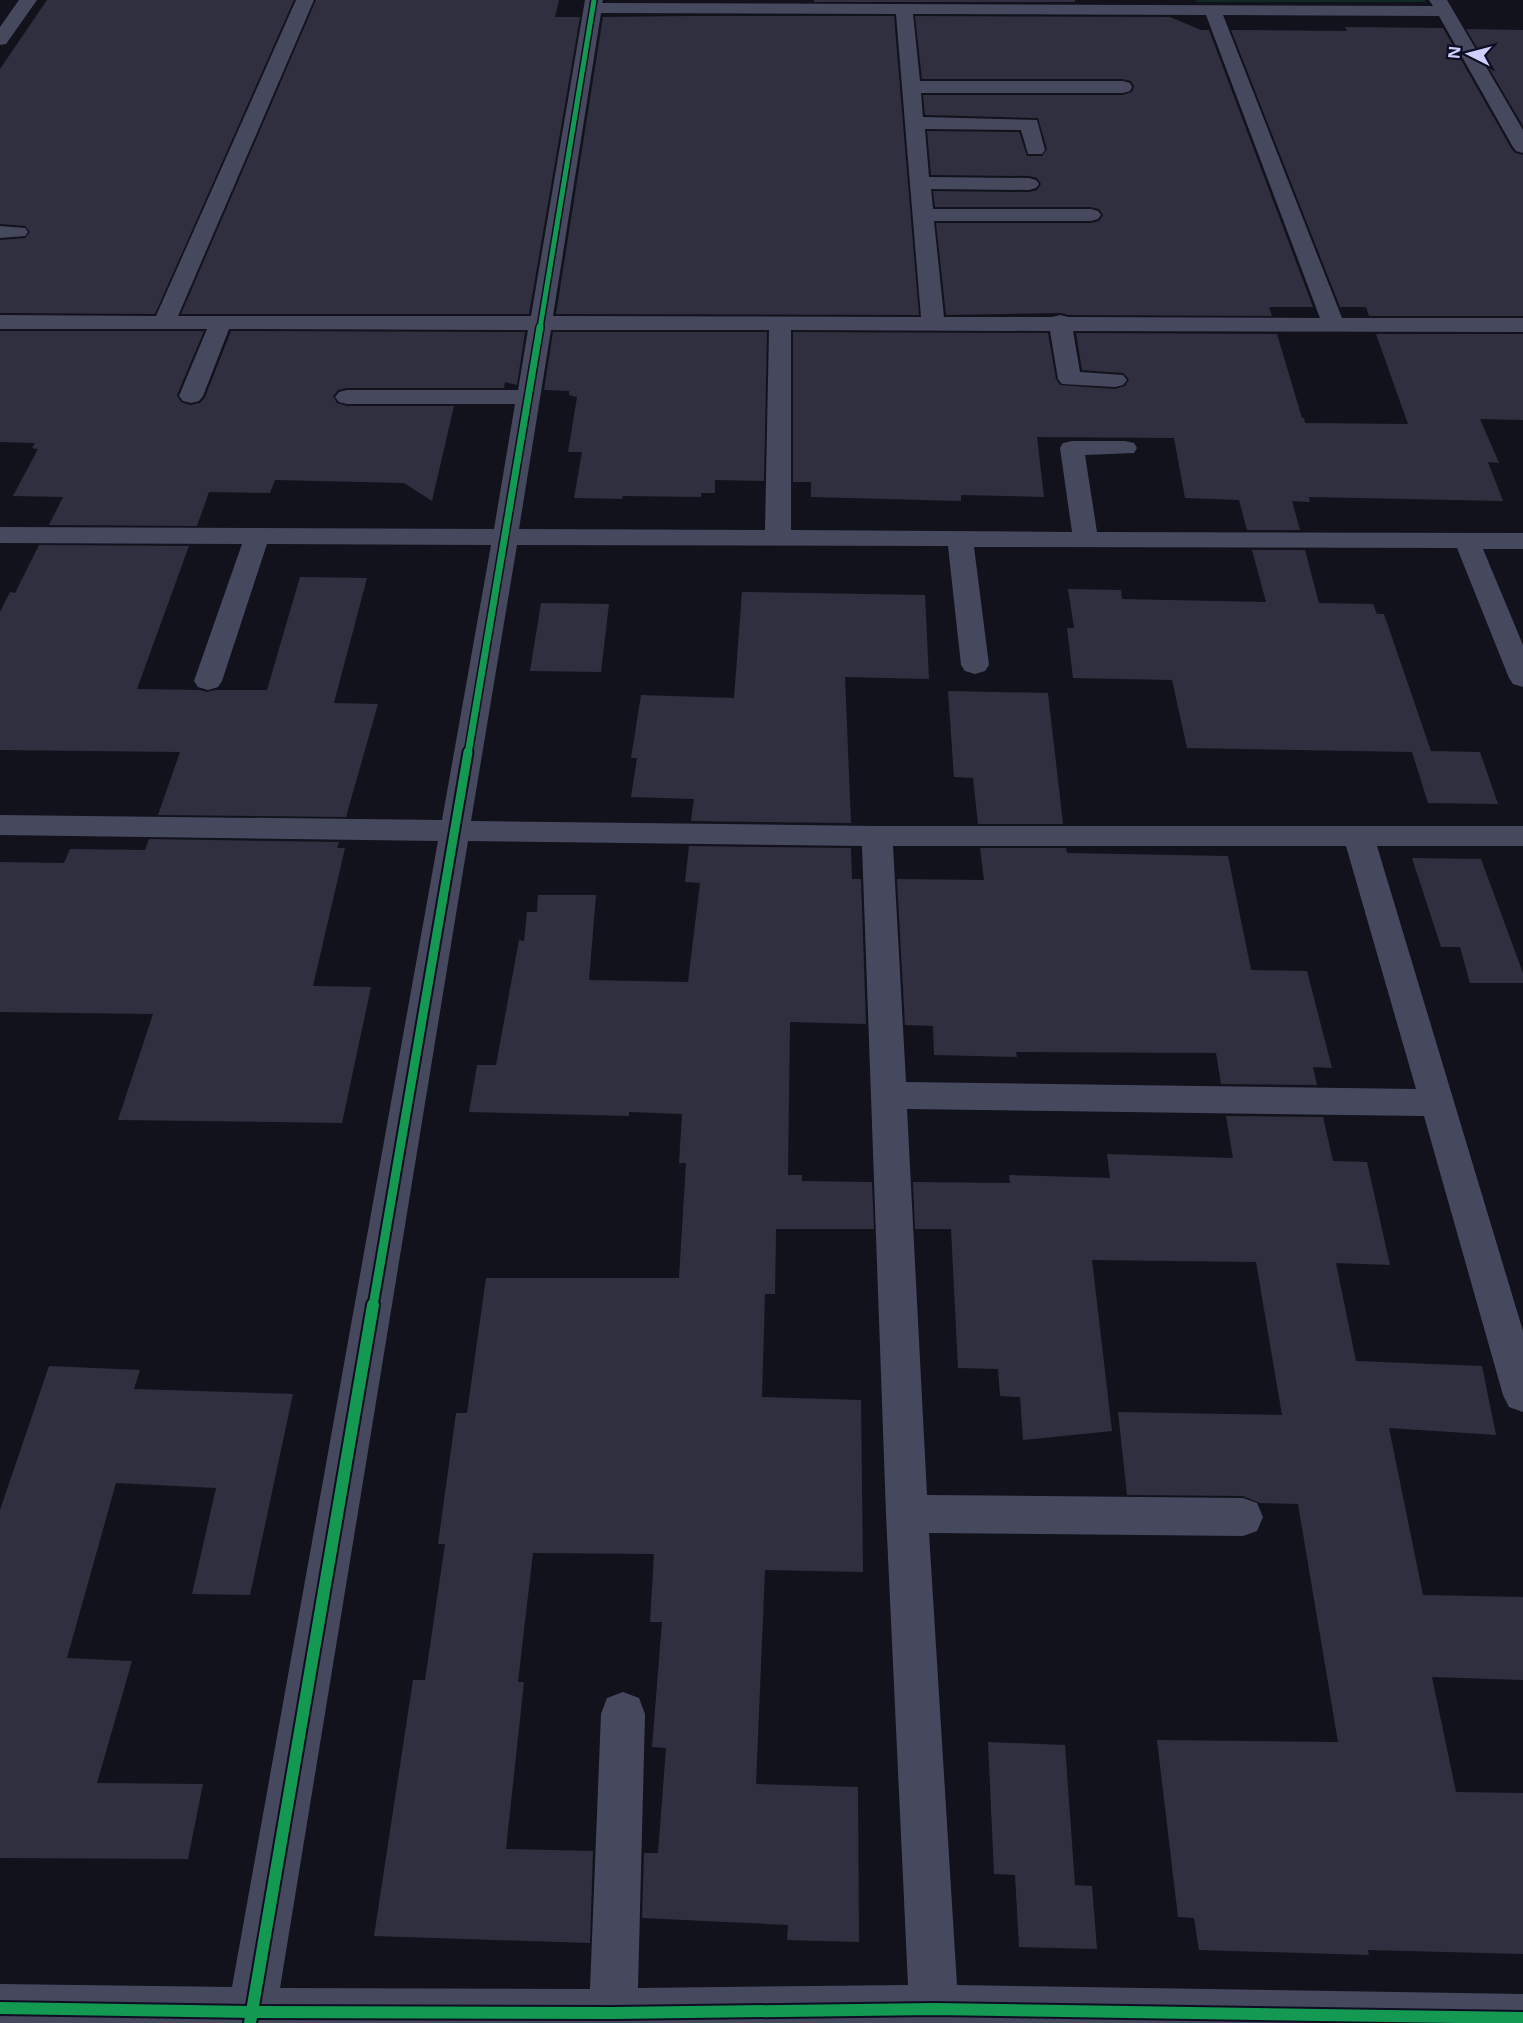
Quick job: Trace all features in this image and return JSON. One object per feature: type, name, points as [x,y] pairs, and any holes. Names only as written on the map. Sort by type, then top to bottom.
[{"type":"street","points":[[0,40],[6,23],[28,0]]},
{"type":"street","points":[[164,322],[305,0]]},
{"type":"street","points":[[251,2018],[505,538],[539,322],[594,4],[904,11],[1176,6],[1213,11],[1441,5],[1523,147]]},
{"type":"street","points":[[904,11],[933,322]]},
{"type":"street","points":[[1213,11],[1333,324]]},
{"type":"street","points":[[911,87],[1123,87]]},
{"type":"street","points":[[914,123],[1030,124],[1035,150]]},
{"type":"street","points":[[920,183],[1029,184]]},
{"type":"street","points":[[923,215],[1091,215]]},
{"type":"street","points":[[0,322],[1060,322],[1523,325]]},
{"type":"street","points":[[191,396],[221,322]]},
{"type":"street","points":[[778,539],[780,322]]},
{"type":"street","points":[[1060,322],[1070,379],[1115,380]]},
{"type":"street","points":[[347,397],[527,397]]},
{"type":"street","points":[[1086,540],[1072,448],[1125,448]]},
{"type":"street","points":[[0,535],[1523,541]]},
{"type":"street","points":[[208,681],[257,536]]},
{"type":"street","points":[[960,539],[975,665]]},
{"type":"street","points":[[1467,541],[1523,678]]},
{"type":"street","points":[[0,825],[877,836],[1523,836]]},
{"type":"street","points":[[1358,835],[1523,1395]]},
{"type":"street","points":[[877,836],[891,1095],[906,1514],[935,2016]]},
{"type":"street","points":[[891,1095],[1437,1103]]},
{"type":"street","points":[[906,1514],[1243,1518]]},
{"type":"street","points":[[613,2013],[623,1714]]},
{"type":"street","points":[[0,2008],[251,2018],[613,2013],[1523,2018]]},
{"type":"green space","points":[[1196,0],[1425,0],[1426,2],[1197,2]]},
{"type":"building","points":[[47,0],[294,0],[155,314],[0,313],[0,240],[25,238],[30,232],[25,226],[0,224],[0,69]]},
{"type":"building","points":[[316,0],[559,0],[555,17],[580,17],[529,314],[181,314]]},
{"type":"building","points":[[814,0],[1075,0],[1075,2],[814,2]]},
{"type":"building","points":[[894,16],[919,315],[556,314],[603,17]]},
{"type":"building","points":[[915,16],[1170,17],[1201,30],[1209,30],[1313,307],[1269,307],[1272,316],[1068,315],[1061,313],[946,315],[936,223],[1091,223],[1099,221],[1103,215],[1099,209],[1091,207],[935,207],[933,191],[1029,192],[1037,190],[1041,184],[1037,178],[1029,176],[931,175],[927,131],[1019,132],[1027,156],[1042,156],[1047,149],[1038,118],[925,115],[923,95],[1123,95],[1132,92],[1134,86],[1131,81],[1123,79],[922,79]]},
{"type":"building","points":[[1345,27],[1443,28],[1511,148],[1515,153],[1523,155],[1523,316],[1369,316],[1366,307],[1340,307],[1231,30],[1347,31]]},
{"type":"building","points":[[1466,29],[1523,30],[1523,126]]},
{"type":"building","points":[[0,331],[204,331],[177,395],[181,402],[190,405],[200,403],[205,397],[231,331],[525,332],[517,385],[505,382],[504,388],[347,388],[338,390],[333,396],[337,403],[347,406],[454,406],[432,501],[404,483],[275,480],[270,493],[209,492],[197,526],[49,525],[63,497],[13,496],[38,449],[32,448],[35,443],[0,442]]},
{"type":"building","points":[[553,332],[767,332],[764,481],[715,480],[715,493],[701,493],[701,497],[574,498],[582,452],[568,452],[577,397],[569,395],[569,391],[544,390]]},
{"type":"building","points":[[793,332],[1048,333],[1056,379],[1060,385],[1115,389],[1125,386],[1129,379],[1123,373],[1082,370],[1076,333],[1277,334],[1305,423],[1408,424],[1376,334],[1523,334],[1523,420],[1480,419],[1499,463],[1488,462],[1503,501],[1309,497],[1310,502],[1292,501],[1300,530],[1247,530],[1239,500],[1185,498],[1174,438],[1037,437],[1044,497],[961,495],[961,501],[811,497],[811,482],[793,482]]},
{"type":"building","points":[[39,545],[189,546],[137,689],[207,692],[267,690],[300,577],[367,578],[334,703],[378,704],[346,817],[158,815],[180,752],[0,750],[0,612],[10,592],[15,593]]},
{"type":"building","points":[[1252,550],[1305,550],[1319,603],[1373,604],[1377,614],[1384,614],[1431,751],[1480,752],[1498,804],[1428,803],[1412,752],[1187,748],[1172,680],[1073,678],[1067,628],[1074,628],[1068,589],[1121,590],[1122,599],[1266,602]]},
{"type":"building","points":[[742,592],[925,595],[929,679],[845,677],[851,823],[691,821],[694,799],[631,797],[637,758],[631,758],[641,695],[734,698]]},
{"type":"building","points":[[541,603],[609,604],[601,672],[530,671]]},
{"type":"building","points":[[948,691],[1048,693],[1063,824],[978,824],[973,778],[954,777]]},
{"type":"building","points":[[149,839],[339,842],[337,848],[345,848],[313,986],[371,987],[342,1123],[118,1120],[153,1014],[0,1012],[0,862],[64,863],[70,849],[145,850]]},
{"type":"building","points":[[689,846],[851,848],[852,879],[861,879],[866,1024],[790,1022],[788,1175],[802,1175],[802,1181],[872,1182],[874,1229],[776,1229],[775,1294],[765,1294],[762,1397],[861,1400],[863,1572],[765,1570],[756,1784],[858,1787],[859,1942],[787,1940],[788,1925],[642,1918],[644,1853],[658,1853],[666,1748],[652,1747],[662,1622],[650,1622],[654,1554],[533,1553],[518,1682],[524,1682],[506,1849],[593,1851],[590,1943],[374,1936],[413,1680],[425,1680],[445,1544],[438,1544],[456,1413],[467,1413],[486,1278],[679,1278],[686,1163],[679,1163],[682,1114],[629,1112],[629,1116],[469,1112],[477,1065],[496,1065],[519,940],[524,941],[527,912],[537,912],[538,895],[596,895],[589,980],[688,982],[700,883],[685,882]]},
{"type":"building","points":[[980,848],[1066,848],[1067,853],[1228,856],[1251,970],[1307,971],[1332,1068],[1313,1067],[1317,1085],[1221,1084],[1216,1053],[1016,1052],[1017,1057],[934,1055],[933,1026],[905,1025],[897,879],[984,880]]},
{"type":"building","points":[[1412,858],[1481,859],[1523,973],[1523,983],[1470,983],[1460,947],[1441,947]]},
{"type":"building","points":[[1226,1116],[1323,1117],[1333,1161],[1367,1162],[1390,1265],[1336,1263],[1356,1361],[1482,1366],[1496,1435],[1389,1428],[1423,1595],[1523,1597],[1523,1680],[1432,1677],[1456,1792],[1523,1793],[1523,1954],[1368,1950],[1369,1955],[1199,1950],[1194,1918],[1178,1917],[1157,1740],[1338,1742],[1298,1504],[1260,1503],[1243,1496],[1127,1495],[1118,1412],[1282,1415],[1256,1262],[1092,1260],[1112,1431],[1023,1440],[1020,1397],[1000,1396],[998,1369],[958,1368],[951,1229],[915,1229],[913,1182],[1010,1183],[1009,1175],[1110,1178],[1107,1154],[1233,1158]]},
{"type":"building","points":[[49,1366],[140,1370],[134,1389],[293,1394],[250,1595],[192,1594],[216,1488],[116,1483],[67,1658],[132,1661],[97,1783],[203,1784],[188,1859],[0,1858],[0,1510]]},
{"type":"building","points":[[988,1742],[1065,1745],[1075,1885],[1092,1886],[1097,1949],[1019,1947],[1015,1875],[994,1874]]},
{"type":"cycle path","points":[[250,2023],[505,538],[594,0]]},
{"type":"cycle path","points":[[0,2008],[252,2012],[613,2013],[934,2009],[1523,2018]]}]
